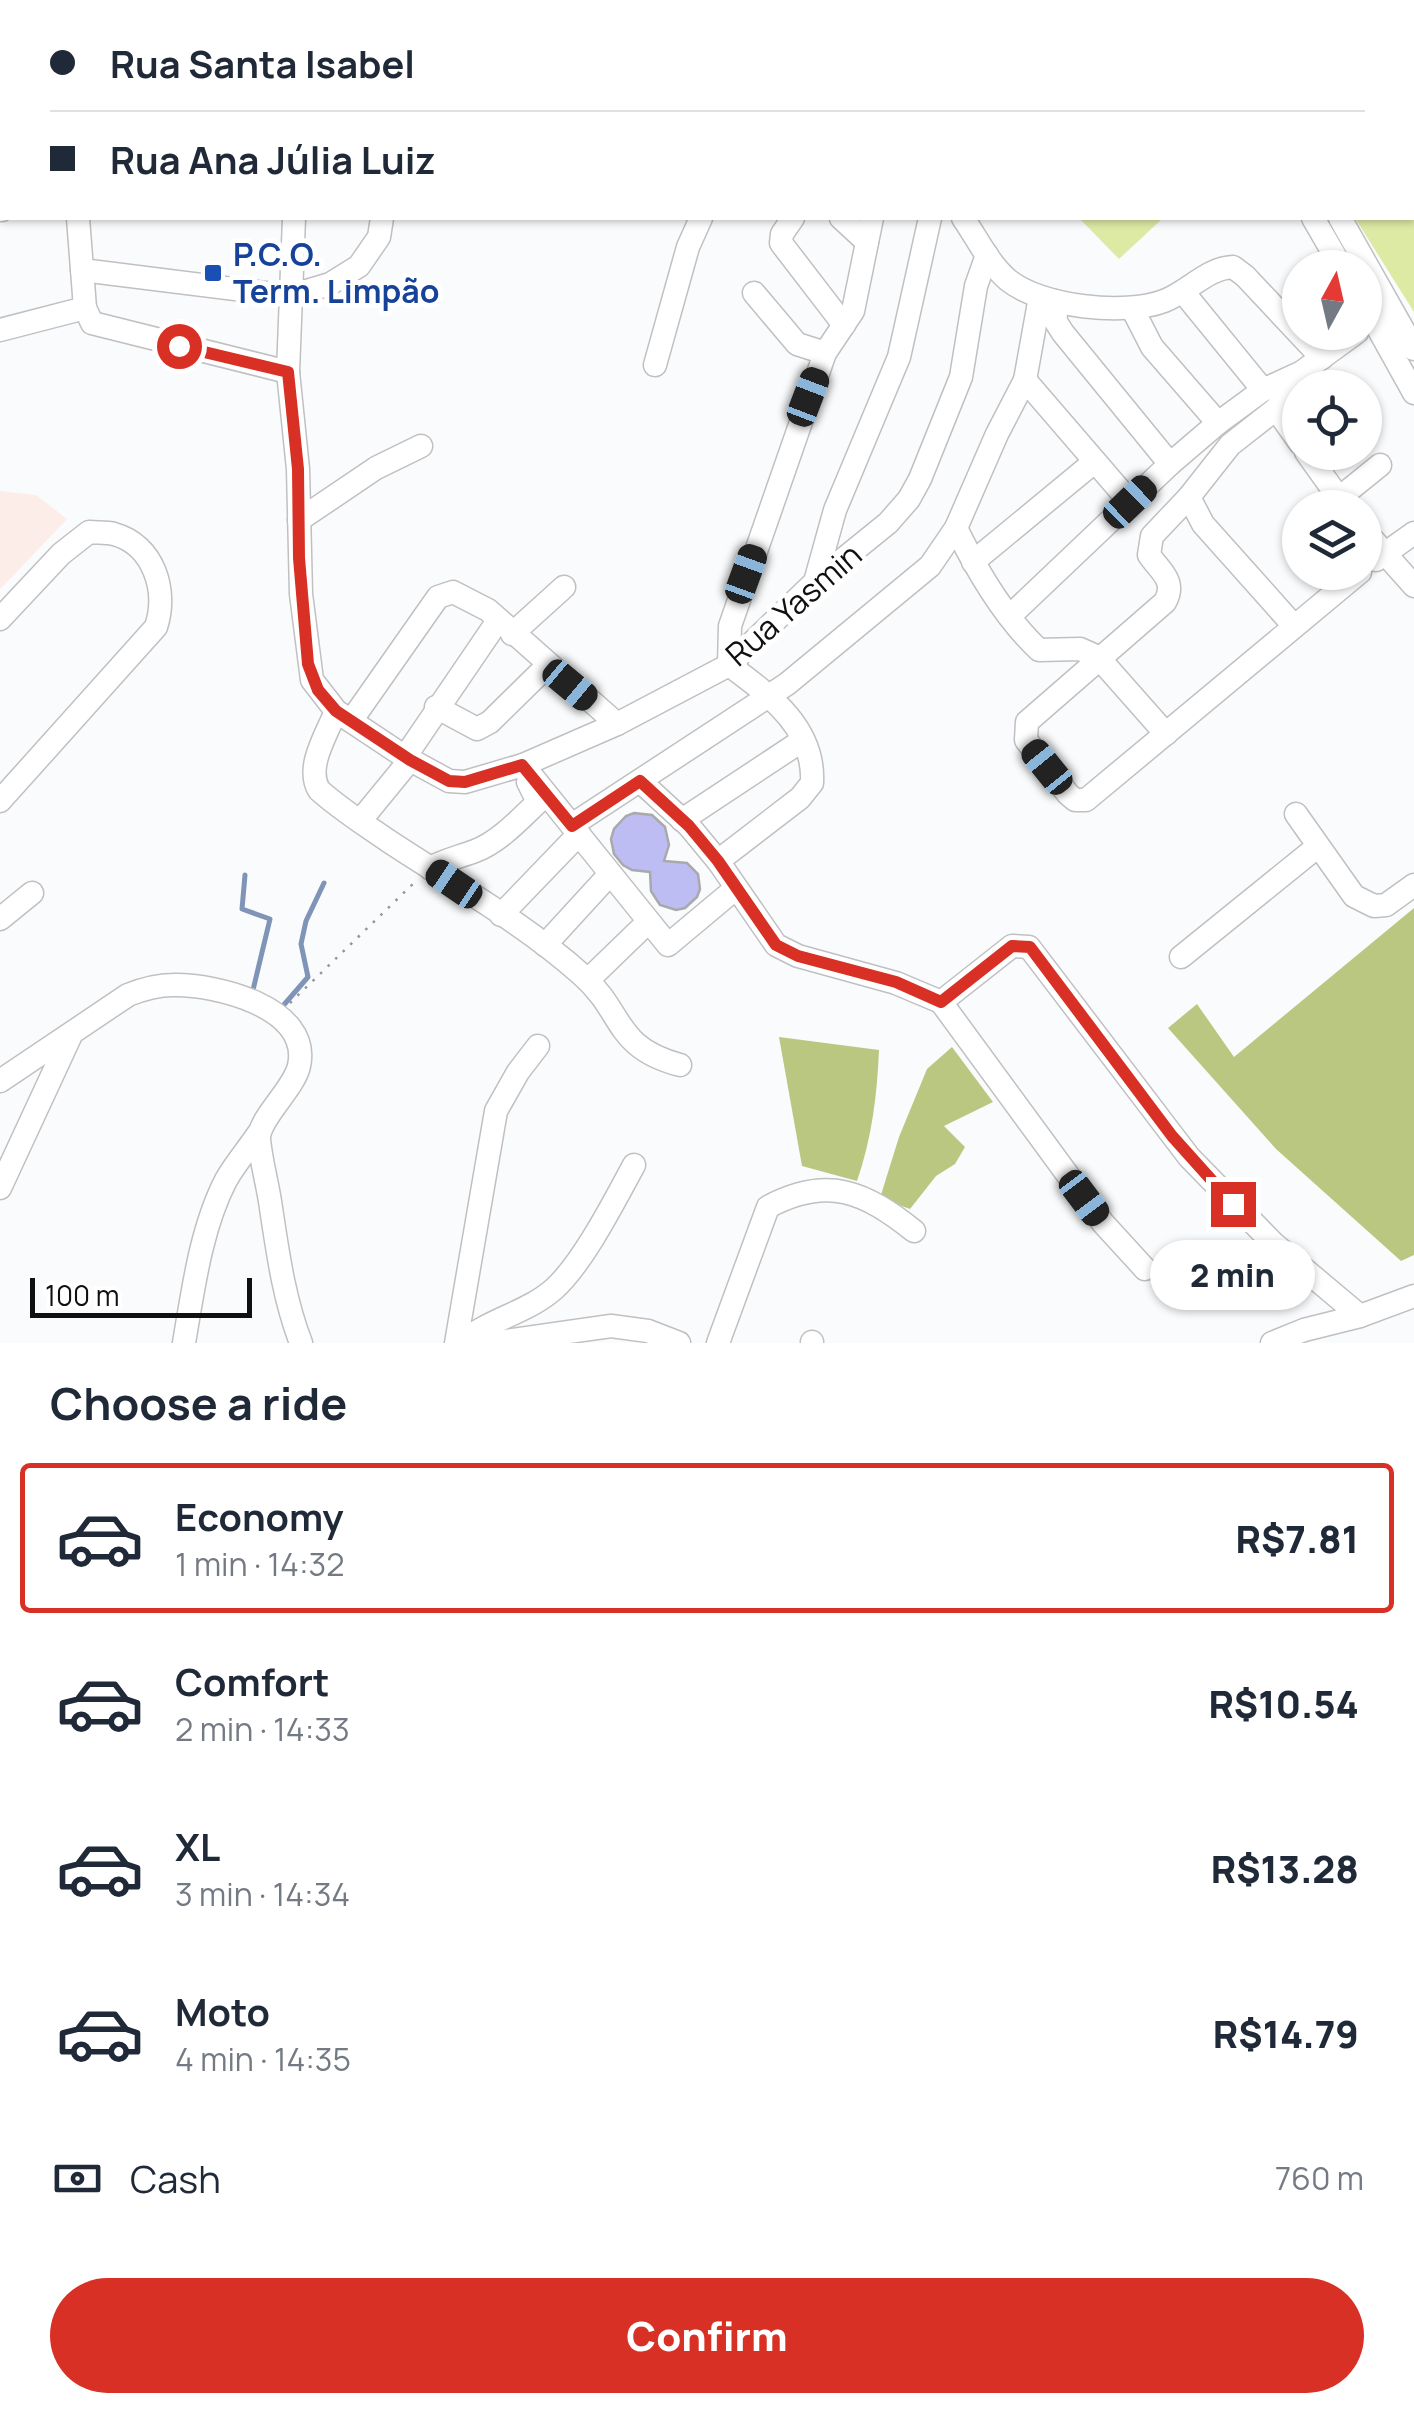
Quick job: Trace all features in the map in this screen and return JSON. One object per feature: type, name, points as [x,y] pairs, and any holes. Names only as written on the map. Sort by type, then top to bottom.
[{"type":"street","points":[[78,220],[85,308],[92,323],[288,372]]},
{"type":"street","points":[[294,220],[288,372],[308,664],[318,690],[344,716]]},
{"type":"street","points":[[82,270],[290,296],[330,284],[360,266],[378,237],[382,220]]},
{"type":"street","points":[[655,365],[688,248],[700,220]]},
{"type":"street","points":[[792,220],[781,243],[844,325]]},
{"type":"street","points":[[843,220],[867,242]]},
{"type":"street","points":[[718,861],[809,788],[812,767],[803,740],[783,707],[729,665],[730,626],[825,353],[853,311],[872,220]]},
{"type":"street","points":[[815,582],[840,498],[899,358],[930,220]]},
{"type":"street","points":[[964,220],[1005,278],[1047,299],[1132,308],[1153,306],[1184,293],[1218,270],[1239,270],[1322,358]]},
{"type":"street","points":[[1313,220],[1331,250]]},
{"type":"street","points":[[1341,220],[1350,250]]},
{"type":"street","name":"Rua Yasmin","points":[[344,716],[407,759],[449,781],[465,782],[526,769],[729,665],[815,582],[888,523],[909,500],[961,377],[976,286],[987,255]]},
{"type":"street","points":[[754,293],[796,344],[825,353]]},
{"type":"street","points":[[1184,293],[1282,418]]},
{"type":"street","points":[[501,915],[576,829],[809,667],[930,566],[956,528],[996,434],[1025,380],[1047,299]]},
{"type":"street","points":[[1047,299],[1062,333],[1170,464]]},
{"type":"street","points":[[0,330],[85,308]]},
{"type":"street","points":[[1132,308],[1152,347],[1218,423]]},
{"type":"street","points":[[1382,327],[1414,349]]},
{"type":"street","points":[[1382,338],[1414,393]]},
{"type":"street","points":[[1332,350],[1269,399],[1189,498],[1152,536],[1149,555],[1167,577],[1170,593],[1165,602],[1027,722],[1026,740],[1068,794],[1075,800],[1086,800],[1339,590]]},
{"type":"street","points":[[1025,380],[1130,502]]},
{"type":"street","points":[[1011,614],[1218,423],[1269,399]]},
{"type":"street","points":[[299,520],[376,468],[421,446]]},
{"type":"street","points":[[973,562],[1093,462]]},
{"type":"street","points":[[1355,490],[1375,470]]},
{"type":"street","points":[[1189,498],[1203,524],[1294,626]]},
{"type":"street","points":[[956,528],[973,562],[1020,632],[1040,650],[1080,650],[1098,657],[1166,734]]},
{"type":"street","points":[[0,619],[60,554],[89,532],[114,534],[136,545],[152,566],[161,587],[162,610],[156,626],[0,801]]},
{"type":"street","points":[[1384,554],[1414,533]]},
{"type":"street","points":[[1382,552],[1414,586]]},
{"type":"street","points":[[360,821],[407,759],[436,707],[504,628],[564,588]]},
{"type":"street","points":[[617,724],[488,610],[453,592],[438,597],[344,716],[315,766],[315,784],[360,821],[545,945],[588,980],[636,1046],[656,1058],[680,1065]]},
{"type":"street","points":[[436,707],[477,728],[490,722],[547,666]]},
{"type":"street","points":[[682,820],[803,740]]},
{"type":"street","points":[[430,868],[447,858],[476,851],[538,802],[525,777],[526,769]]},
{"type":"street","points":[[526,769],[668,944],[736,889]]},
{"type":"street","points":[[640,781],[718,861],[776,945],[798,956],[896,982],[941,1002],[1074,1186],[1145,1269]]},
{"type":"street","points":[[1296,814],[1362,902],[1386,905],[1414,885]]},
{"type":"street","points":[[1182,958],[1317,846]]},
{"type":"street","points":[[545,945],[610,874]]},
{"type":"street","points":[[0,919],[32,893]]},
{"type":"street","points":[[588,980],[648,922]]},
{"type":"street","points":[[941,1002],[1012,946],[1030,947],[1189,1156],[1274,1243],[1360,1316]]},
{"type":"street","points":[[0,1081],[128,994],[152,986],[200,988],[253,1002],[286,1020],[298,1042],[299,1066],[227,1178],[216,1204],[184,1343]]},
{"type":"street","points":[[0,1188],[70,1035]]},
{"type":"street","points":[[459,1343],[496,1111],[538,1046]]},
{"type":"street","points":[[258,1134],[276,1253],[301,1343]]},
{"type":"street","points":[[459,1343],[477,1329],[532,1304],[556,1288],[634,1165]]},
{"type":"street","points":[[718,1343],[768,1207],[784,1198],[812,1192],[858,1194],[879,1203],[914,1231]]},
{"type":"street","points":[[1272,1343],[1414,1296]]},
{"type":"street","points":[[491,1343],[611,1326],[648,1330],[679,1343]]},
{"type":"path","points":[[278,1015],[430,868]]},
{"type":"shaded area","points":[[0,491],[36,495],[67,519],[0,589]]},
{"type":"green space","points":[[1081,220],[1161,220],[1119,259]]},
{"type":"green space","points":[[1356,220],[1414,220],[1414,312],[1382,261],[1382,250],[1375,250]]},
{"type":"green space","points":[[1414,908],[1414,1255],[1401,1261],[1276,1149],[1168,1028],[1197,1004],[1234,1057]]},
{"type":"green space","points":[[779,1037],[879,1050],[873,1116],[857,1181],[802,1166]]},
{"type":"green space","points":[[952,1047],[993,1102],[944,1126],[965,1147],[955,1164],[936,1176],[910,1209],[880,1198],[899,1137],[927,1069]]},
{"type":"building","points":[[634,813],[652,815],[665,827],[669,845],[664,861],[687,863],[698,874],[697,897],[685,908],[676,910],[660,905],[651,891],[650,872],[632,870],[614,854],[614,829]]},
{"type":"waterway","points":[[245,875],[242,909],[270,919],[253,990]]},
{"type":"waterway","points":[[282,1007],[308,977],[301,944],[306,921],[324,883]]},
{"type":"place","name":"P.C.O. Term. Limpão","points":[[213,273]]},
{"type":"route","points":[[179,346],[288,372],[298,469],[299,558],[308,664],[312,680],[336,711],[449,781],[485,778],[522,765],[572,826],[640,781],[689,826],[776,945],[798,956],[896,982],[941,1002],[1012,946],[1030,947],[1172,1136],[1233,1204]]}]
